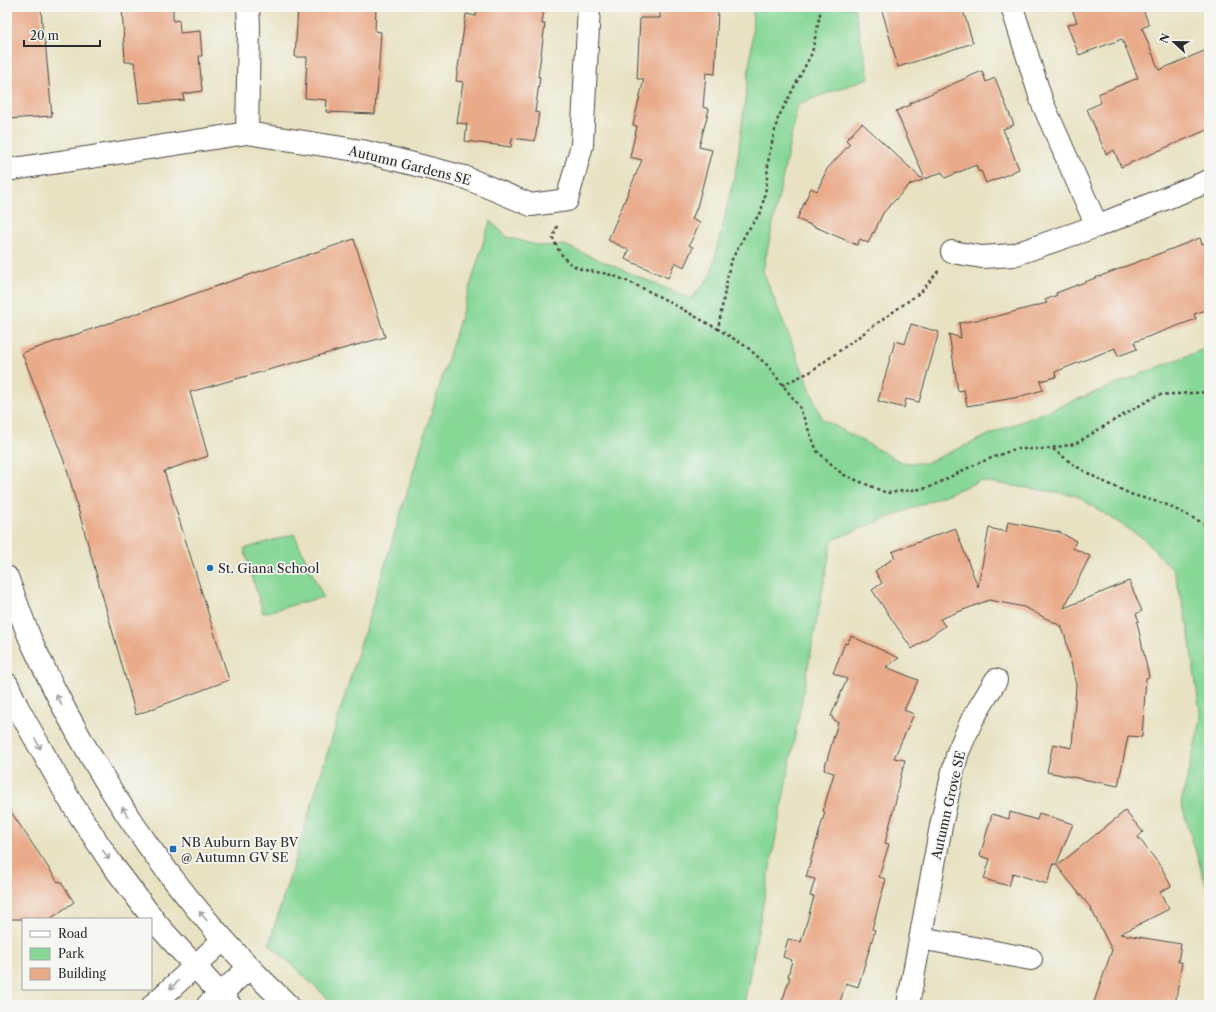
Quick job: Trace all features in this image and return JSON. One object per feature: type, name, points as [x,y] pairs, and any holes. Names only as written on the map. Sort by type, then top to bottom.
[{"type":"street","points":[[247,133],[248,7]]},
{"type":"street","points":[[567,200],[582,145],[589,7]]},
{"type":"street","points":[[1012,7],[1042,102],[1097,226]]},
{"type":"street","name":"Autumn Gardens SE","points":[[7,170],[247,133],[362,151],[464,177],[531,204],[567,200]]},
{"type":"street","points":[[952,252],[982,257],[1013,255],[1097,226],[1209,181]]},
{"type":"street","points":[[7,578],[32,643],[56,693],[87,752],[125,814],[163,866],[223,940],[249,968],[288,1005]]},
{"type":"street","name":"Autumn Grove SE","points":[[908,1005],[956,758],[972,720],[996,680]]},
{"type":"street","points":[[7,684],[18,708],[73,806],[111,863],[152,918]]},
{"type":"street","points":[[152,919],[194,967],[219,1002],[249,968]]},
{"type":"street","points":[[921,938],[1031,959]]},
{"type":"street","points":[[153,1005],[223,940]]},
{"type":"path","points":[[718,329],[730,263],[746,233],[761,212],[766,188],[769,156],[778,118],[812,53],[820,14],[818,7]]},
{"type":"path","points":[[567,200],[553,238],[557,248],[568,261],[585,271],[612,275],[637,286],[718,329],[747,347],[768,366],[799,406],[816,451],[842,474],[887,493],[928,488],[976,464],[1015,449],[1052,448],[1075,444],[1158,395],[1209,392]]},
{"type":"path","points":[[782,385],[810,372],[922,291],[952,252]]},
{"type":"path","points":[[1052,448],[1074,465],[1100,480],[1133,495],[1165,504],[1209,526]]},
{"type":"green space","points":[[753,7],[854,7],[869,78],[798,104],[763,271],[822,419],[903,463],[926,463],[998,431],[1209,347],[1209,895],[1181,803],[1201,719],[1187,621],[1174,571],[1143,538],[1075,495],[980,481],[832,540],[744,1005],[335,1005],[269,944],[490,221],[507,237],[540,246],[564,245],[691,299],[710,276],[737,164],[752,44]]},
{"type":"green space","points":[[294,534],[323,597],[263,613],[244,549]]},
{"type":"building","points":[[7,7],[41,7],[43,40],[45,40],[52,116],[7,119]]},
{"type":"building","points":[[122,7],[173,7],[173,21],[179,20],[180,33],[200,31],[202,56],[199,56],[202,91],[183,94],[184,100],[139,103],[134,62],[125,62]]},
{"type":"building","points":[[298,7],[376,7],[375,31],[381,32],[375,114],[326,112],[327,100],[305,98],[307,57],[295,57]]},
{"type":"building","points":[[477,7],[544,7],[542,24],[545,24],[535,112],[539,113],[535,141],[512,138],[511,147],[465,141],[467,124],[457,123],[463,82],[456,81],[466,14],[476,16]]},
{"type":"building","points":[[881,7],[962,7],[973,43],[898,67]]},
{"type":"building","points":[[1071,7],[1142,7],[1149,25],[1142,28],[1159,70],[1209,49],[1209,129],[1121,167],[1114,150],[1106,154],[1087,109],[1101,103],[1098,94],[1138,78],[1122,39],[1079,55],[1067,25],[1077,22]]},
{"type":"building","points":[[660,9],[718,10],[715,74],[706,73],[703,107],[709,109],[699,147],[712,150],[697,207],[692,219],[700,223],[689,245],[693,247],[684,267],[675,262],[668,278],[625,259],[629,250],[608,240],[642,160],[630,157],[637,126],[633,125],[644,79],[637,79],[640,18],[660,18]]},
{"type":"building","points":[[982,71],[986,82],[995,78],[1014,125],[1003,129],[1019,169],[986,183],[981,171],[979,172],[976,165],[945,178],[942,172],[925,179],[896,111],[911,105],[910,103]]},
{"type":"building","points":[[862,123],[923,180],[909,185],[883,213],[868,243],[860,239],[857,245],[797,219],[811,188],[817,191],[827,169],[850,144],[846,140]]},
{"type":"building","points":[[1200,238],[1202,244],[1209,242],[1209,309],[1194,314],[1196,319],[1134,342],[1137,349],[1118,356],[1115,348],[1055,372],[1056,377],[1040,381],[1043,390],[1014,398],[967,406],[964,390],[958,391],[949,334],[961,338],[959,323],[994,317],[1047,303],[1045,300],[1057,295],[1056,293]]},
{"type":"building","points":[[354,239],[385,337],[190,392],[208,456],[164,471],[229,680],[136,715],[66,466],[22,353]]},
{"type":"building","points":[[911,324],[939,332],[919,402],[906,399],[904,408],[878,401],[895,341],[905,344]]},
{"type":"building","points":[[1008,522],[1059,532],[1076,541],[1073,548],[1090,556],[1064,608],[1129,581],[1142,611],[1136,614],[1139,621],[1137,622],[1149,677],[1146,678],[1142,737],[1128,736],[1118,786],[1047,772],[1053,744],[1072,748],[1076,685],[1065,636],[1061,626],[1024,607],[989,600],[940,619],[945,626],[912,649],[872,590],[882,583],[875,571],[895,557],[892,552],[955,528],[978,587],[989,528],[1006,532]]},
{"type":"building","points":[[851,636],[899,658],[886,667],[918,680],[904,710],[914,714],[894,758],[905,760],[885,843],[889,844],[879,877],[886,879],[872,929],[875,930],[858,987],[846,983],[839,1005],[783,1005],[784,1002],[782,1002],[790,977],[788,977],[792,960],[783,957],[788,939],[801,942],[814,897],[810,896],[815,879],[806,877],[825,812],[823,811],[834,773],[824,770],[838,722],[832,719],[833,717],[831,716],[847,679],[833,673],[845,643],[847,644]]},
{"type":"building","points":[[7,806],[58,882],[60,881],[74,902],[51,918],[7,919]]},
{"type":"building","points":[[1125,811],[1143,832],[1138,837],[1162,868],[1171,886],[1160,892],[1169,909],[1120,934],[1181,944],[1178,962],[1182,962],[1175,1005],[1093,1005],[1112,950],[1090,907],[1057,866]]},
{"type":"building","points":[[1010,812],[1037,820],[1039,813],[1073,824],[1056,865],[1054,863],[1047,884],[1013,873],[1009,886],[984,879],[990,859],[980,856],[992,814],[1009,819]]},
{"type":"place","name":"St. Giana School","points":[[210,568]]},
{"type":"place","name":"NB Auburn Bay BV @ Autumn GV SE","points":[[173,849]]}]
